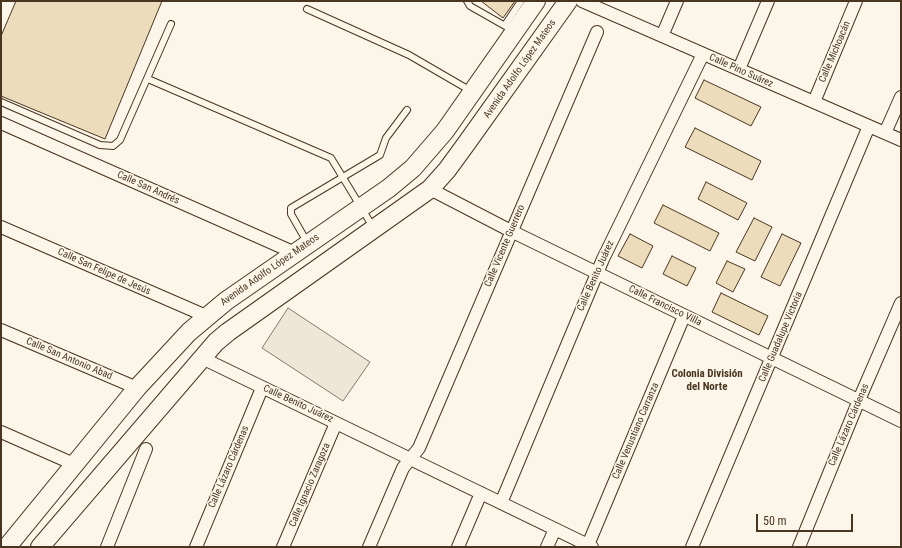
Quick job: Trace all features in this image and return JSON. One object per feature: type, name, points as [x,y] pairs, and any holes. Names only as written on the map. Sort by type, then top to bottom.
[{"type":"main road","name":"Avenida Adolfo López Mateos","points":[[6,543],[76,465],[138,388],[189,332],[206,316],[301,248],[389,188],[413,168],[430,151],[472,92],[510,28],[536,1]]},
{"type":"main road","name":"Avenida Adolfo López Mateos","points":[[40,547],[158,412],[202,358],[228,332],[430,189],[457,157],[568,1]]},
{"type":"street","name":"Calle Pino Suárez","points":[[582,1],[901,140]]},
{"type":"street","points":[[662,36],[677,1]]},
{"type":"street","points":[[739,69],[768,1]]},
{"type":"street","name":"Calle Michoacán","points":[[814,102],[856,1]]},
{"type":"street","name":"Calle Vicente Guerrero","points":[[369,547],[403,468],[418,448],[597,32]]},
{"type":"street","name":"Calle Benito Juárez","points":[[501,503],[597,272],[703,54]]},
{"type":"street","points":[[885,133],[901,97]]},
{"type":"street","name":"Calle San Andrés","points":[[1,123],[301,248]]},
{"type":"street","name":"Calle Guadalupe Victoria","points":[[692,547],[869,126]]},
{"type":"street","name":"Calle Francisco Villa","points":[[430,189],[511,231],[901,421]]},
{"type":"street","name":"Calle San Felipe de Jesús","points":[[1,227],[206,316]]},
{"type":"street","name":"Calle Lázaro Cárdenas","points":[[799,547],[859,400],[901,303]]},
{"type":"street","name":"Calle Venustiano Carranza","points":[[590,546],[684,316]]},
{"type":"street","name":"Calle San Antonio Abad","points":[[1,330],[138,388]]},
{"type":"street","name":"Calle Benito Juárez","points":[[202,358],[590,546]]},
{"type":"street","name":"Calle Lázaro Cárdenas","points":[[196,547],[262,388]]},
{"type":"street","name":"Calle Ignacio Zaragoza","points":[[284,547],[336,422]]},
{"type":"street","points":[[1,432],[76,465]]},
{"type":"street","points":[[107,547],[146,449]]},
{"type":"street","points":[[458,547],[481,493]]},
{"type":"street","points":[[547,547],[555,529]]},
{"type":"lane","points":[[467,1],[470,6],[510,28],[521,1]]},
{"type":"lane","points":[[307,9],[409,55],[472,92]]},
{"type":"lane","points":[[1,102],[107,147],[113,146],[120,140],[171,24]]},
{"type":"lane","points":[[148,79],[328,156],[334,161],[374,229]]},
{"type":"lane","points":[[301,248],[291,214],[291,208],[344,178],[380,155],[386,138],[407,110]]},
{"type":"shaded area","points":[[288,308],[370,362],[343,401],[262,348]]},
{"type":"building","points":[[16,1],[162,1],[105,139],[1,96],[1,36]]},
{"type":"building","points":[[481,1],[515,1],[503,18]]},
{"type":"building","points":[[704,80],[761,107],[751,126],[695,98]]},
{"type":"building","points":[[695,128],[761,161],[752,180],[685,147]]},
{"type":"building","points":[[706,182],[747,203],[738,220],[698,199]]},
{"type":"building","points":[[663,205],[719,233],[710,251],[654,223]]},
{"type":"building","points":[[754,218],[772,227],[755,261],[736,252]]},
{"type":"building","points":[[630,234],[653,246],[642,268],[618,256]]},
{"type":"building","points":[[782,234],[801,243],[780,286],[761,277]]},
{"type":"building","points":[[672,256],[696,268],[687,286],[663,274]]},
{"type":"building","points":[[727,261],[745,269],[733,292],[716,283]]},
{"type":"building","points":[[721,293],[768,316],[759,335],[712,312]]},
{"type":"district","name":"Colonia División del Norte","points":[[707,380]]}]
